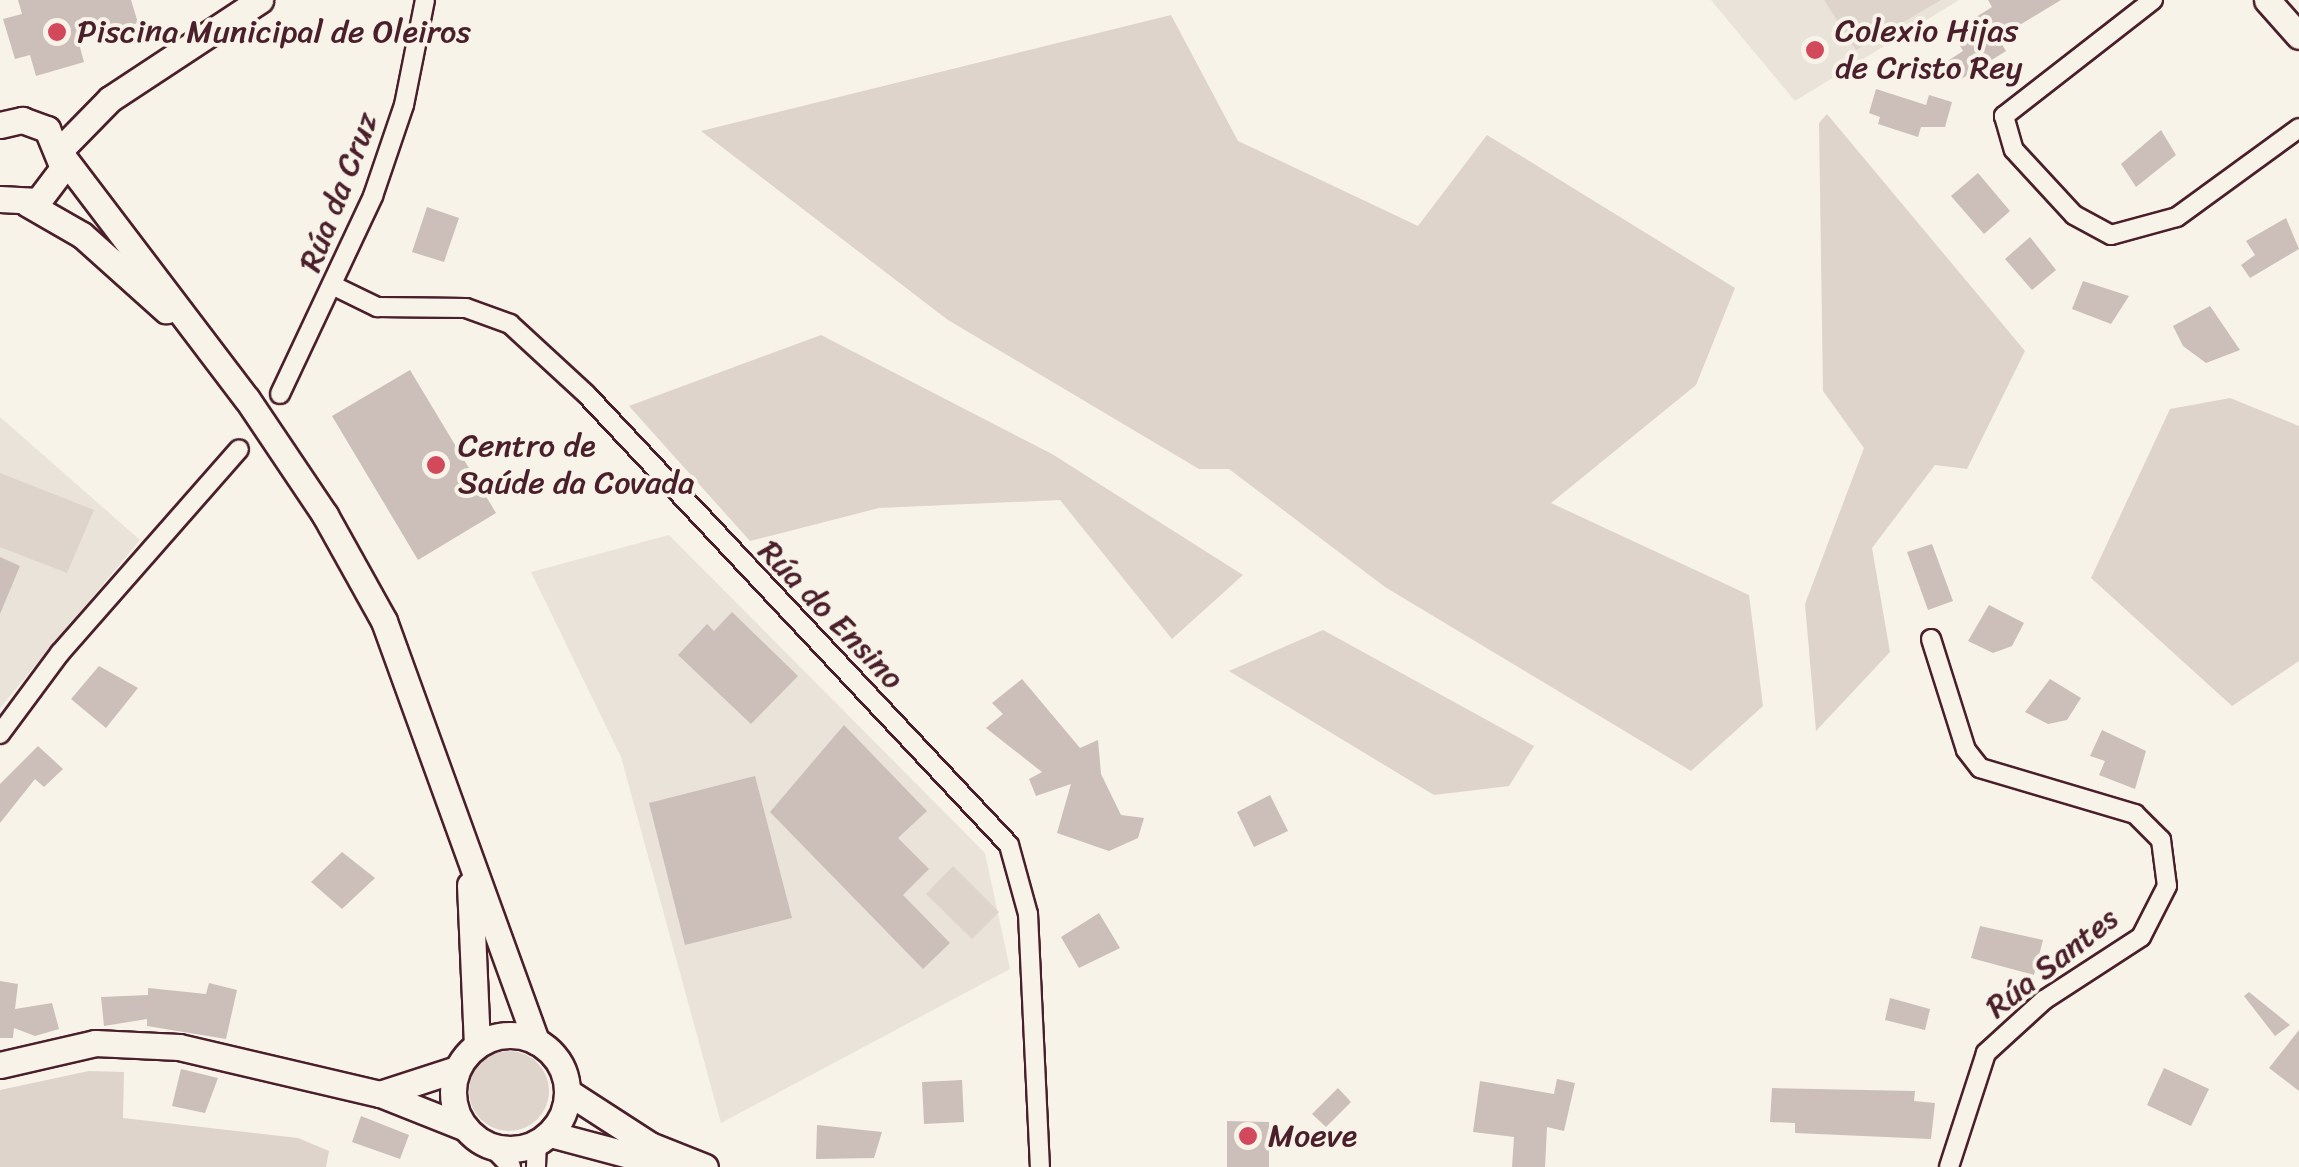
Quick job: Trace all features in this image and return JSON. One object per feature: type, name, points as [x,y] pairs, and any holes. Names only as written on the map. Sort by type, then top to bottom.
[{"type":"main road","points":[[9,202],[55,187],[62,153],[110,99],[260,0]]},
{"type":"main road","points":[[2268,0],[2299,36]]},
{"type":"main road","points":[[3,121],[36,123],[110,99]]},
{"type":"main road","points":[[36,123],[62,153],[325,514],[384,622],[536,1041],[559,1062],[568,1092],[650,1145],[705,1167]]},
{"type":"main road","points":[[9,202],[82,234],[206,348]]},
{"type":"main road","points":[[469,855],[476,1045]]},
{"type":"main road","points":[[466,1128],[453,1100],[457,1069],[476,1045],[506,1034],[536,1041]]},
{"type":"main road","points":[[0,1065],[94,1043],[179,1047],[380,1094],[466,1128],[491,1146],[541,1148],[663,1166]]},
{"type":"main road","points":[[380,1094],[457,1069]]},
{"type":"main road","points":[[541,1148],[568,1092]]},
{"type":"street","name":"Rúa da Cruz","points":[[280,394],[336,287],[404,105],[425,0]]},
{"type":"street","points":[[2153,0],[2004,116],[2014,150],[2074,215],[2110,235],[2177,217],[2299,128]]},
{"type":"street","name":"Rúa do Ensino","points":[[336,287],[377,307],[466,308],[510,324],[586,394],[1009,845],[1028,914],[1040,1167]]},
{"type":"street","points":[[0,734],[60,653],[239,449]]},
{"type":"street","name":"Rúa Santes","points":[[1931,639],[1966,750],[1980,768],[2135,814],[2161,840],[2167,886],[2141,936],[2044,1000],[1986,1053],[1949,1167]]},
{"type":"street","points":[[491,1146],[511,1167]]},
{"type":"shaded area","name":"Colexio Hijas de Cristo Rey","points":[[1711,0],[1959,0],[1795,101]]},
{"type":"shaded area","points":[[1824,0],[1941,0],[1856,50]]},
{"type":"shaded area","points":[[1171,15],[1238,141],[1418,226],[1487,135],[1735,288],[1696,385],[1551,503],[1749,595],[1763,706],[1691,771],[1385,587],[1229,469],[1199,469],[948,320],[701,131]]},
{"type":"shaded area","points":[[1827,114],[2025,351],[1967,469],[1935,465],[1872,548],[1890,652],[1816,731],[1805,604],[1864,448],[1823,391],[1819,123]]},
{"type":"shaded area","points":[[821,335],[1052,454],[1243,575],[1172,639],[1060,500],[879,508],[750,541],[629,406]]},
{"type":"shaded area","points":[[2230,398],[2299,426],[2299,661],[2232,706],[2091,578],[2170,409]]},
{"type":"shaded area","points":[[0,417],[140,540],[0,708]]},
{"type":"shaded area","points":[[0,473],[94,510],[67,573],[0,547]]},
{"type":"shaded area","points":[[669,535],[985,853],[1010,969],[721,1123],[621,757],[531,572]]},
{"type":"shaded area","points":[[1323,630],[1534,746],[1509,786],[1434,795],[1229,671]]},
{"type":"shaded area","points":[[953,866],[999,912],[972,939],[926,894]]},
{"type":"shaded area","points":[[509,1051],[524,1054],[537,1063],[546,1076],[546,1106],[537,1119],[524,1128],[509,1131],[494,1128],[481,1119],[472,1106],[469,1091],[472,1076],[481,1063],[494,1054]]},
{"type":"shaded area","points":[[89,1071],[124,1072],[123,1118],[298,1138],[329,1151],[326,1167],[0,1167],[0,1090]]},
{"type":"building","name":"Piscina Municipal de Oleiros","points":[[18,0],[131,0],[138,23],[78,40],[84,62],[36,76],[30,55],[15,59],[3,19],[22,14]]},
{"type":"building","points":[[1988,0],[2061,0],[1998,38],[2006,51],[1958,81],[1946,62],[1963,51],[1952,32],[1992,7]]},
{"type":"building","points":[[1876,89],[1926,105],[1929,95],[1952,102],[1945,127],[1921,127],[1918,137],[1878,124],[1880,117],[1869,113]]},
{"type":"building","points":[[2161,130],[2176,155],[2136,187],[2121,164]]},
{"type":"building","points":[[1978,173],[2010,211],[1984,234],[1951,196]]},
{"type":"building","points":[[427,207],[459,218],[444,262],[412,252]]},
{"type":"building","points":[[2286,218],[2299,249],[2250,278],[2241,265],[2255,255],[2246,241]]},
{"type":"building","points":[[2030,237],[2056,270],[2032,290],[2005,259]]},
{"type":"building","points":[[2083,281],[2129,296],[2111,324],[2072,309]]},
{"type":"building","points":[[2210,306],[2240,350],[2206,363],[2183,346],[2173,326]]},
{"type":"building","name":"Centro de Saúde da Covada","points":[[410,370],[496,513],[418,560],[332,416]]},
{"type":"building","points":[[1932,544],[1953,601],[1928,610],[1907,552]]},
{"type":"building","points":[[0,557],[20,566],[0,614]]},
{"type":"building","points":[[1989,605],[2024,623],[2012,646],[1993,653],[1968,641]]},
{"type":"building","points":[[732,612],[798,676],[751,724],[678,655],[707,624],[714,631]]},
{"type":"building","points":[[99,666],[138,688],[106,728],[71,699]]},
{"type":"building","points":[[1022,679],[1080,748],[1098,740],[1101,774],[1121,815],[1144,818],[1138,838],[1109,851],[1057,833],[1071,784],[1036,796],[1029,779],[1042,772],[986,728],[1003,714],[992,703]]},
{"type":"building","points":[[2050,679],[2081,698],[2067,720],[2048,724],[2025,712]]},
{"type":"building","points":[[844,725],[927,811],[898,838],[929,869],[903,895],[950,943],[923,969],[770,812]]},
{"type":"building","points":[[2102,730],[2146,751],[2135,789],[2099,775],[2105,761],[2090,756]]},
{"type":"building","points":[[38,746],[63,769],[44,787],[35,779],[0,823],[0,784]]},
{"type":"building","points":[[755,776],[792,918],[685,945],[649,803]]},
{"type":"building","points":[[1270,795],[1288,831],[1254,847],[1237,812]]},
{"type":"building","points":[[342,852],[375,878],[342,909],[311,882]]},
{"type":"building","points":[[1099,913],[1120,948],[1079,968],[1061,937]]},
{"type":"building","points":[[1980,926],[2043,940],[2034,975],[1971,958]]},
{"type":"building","points":[[0,981],[18,984],[15,1009],[52,1003],[59,1029],[35,1036],[14,1028],[13,1038],[0,1038]]},
{"type":"building","points":[[209,983],[237,990],[226,1039],[147,1026],[147,1019],[104,1026],[101,997],[148,995],[148,988],[206,994]]},
{"type":"building","points":[[2249,992],[2290,1025],[2275,1036],[2244,996]]},
{"type":"building","points":[[1890,998],[1930,1009],[1925,1030],[1885,1020]]},
{"type":"building","points":[[2299,1030],[2299,1091],[2269,1068]]},
{"type":"building","points":[[2164,1068],[2209,1089],[2191,1126],[2147,1105]]},
{"type":"building","points":[[181,1069],[218,1078],[205,1113],[172,1106]]},
{"type":"building","points":[[1557,1079],[1575,1083],[1564,1131],[1547,1127],[1545,1167],[1512,1167],[1514,1137],[1473,1132],[1480,1081],[1554,1094]]},
{"type":"building","points":[[962,1080],[964,1122],[924,1124],[922,1082]]},
{"type":"building","points":[[1338,1088],[1351,1102],[1326,1127],[1312,1114]]},
{"type":"building","points":[[1772,1088],[1915,1091],[1914,1101],[1935,1103],[1931,1139],[1795,1133],[1795,1123],[1770,1122]]},
{"type":"building","points":[[361,1116],[409,1135],[400,1159],[352,1142]]},
{"type":"building","name":"Moeve","points":[[1227,1121],[1269,1122],[1269,1167],[1227,1167]]},
{"type":"building","points":[[817,1125],[882,1132],[874,1158],[816,1159]]},
{"type":"place","name":"Piscina Municipal de Oleiros","points":[[57,32]]},
{"type":"place","name":"Colexio Hijas de Cristo Rey","points":[[1815,50]]},
{"type":"place","name":"Centro de Saúde da Covada","points":[[436,465]]},
{"type":"place","name":"Moeve","points":[[1248,1136]]}]
